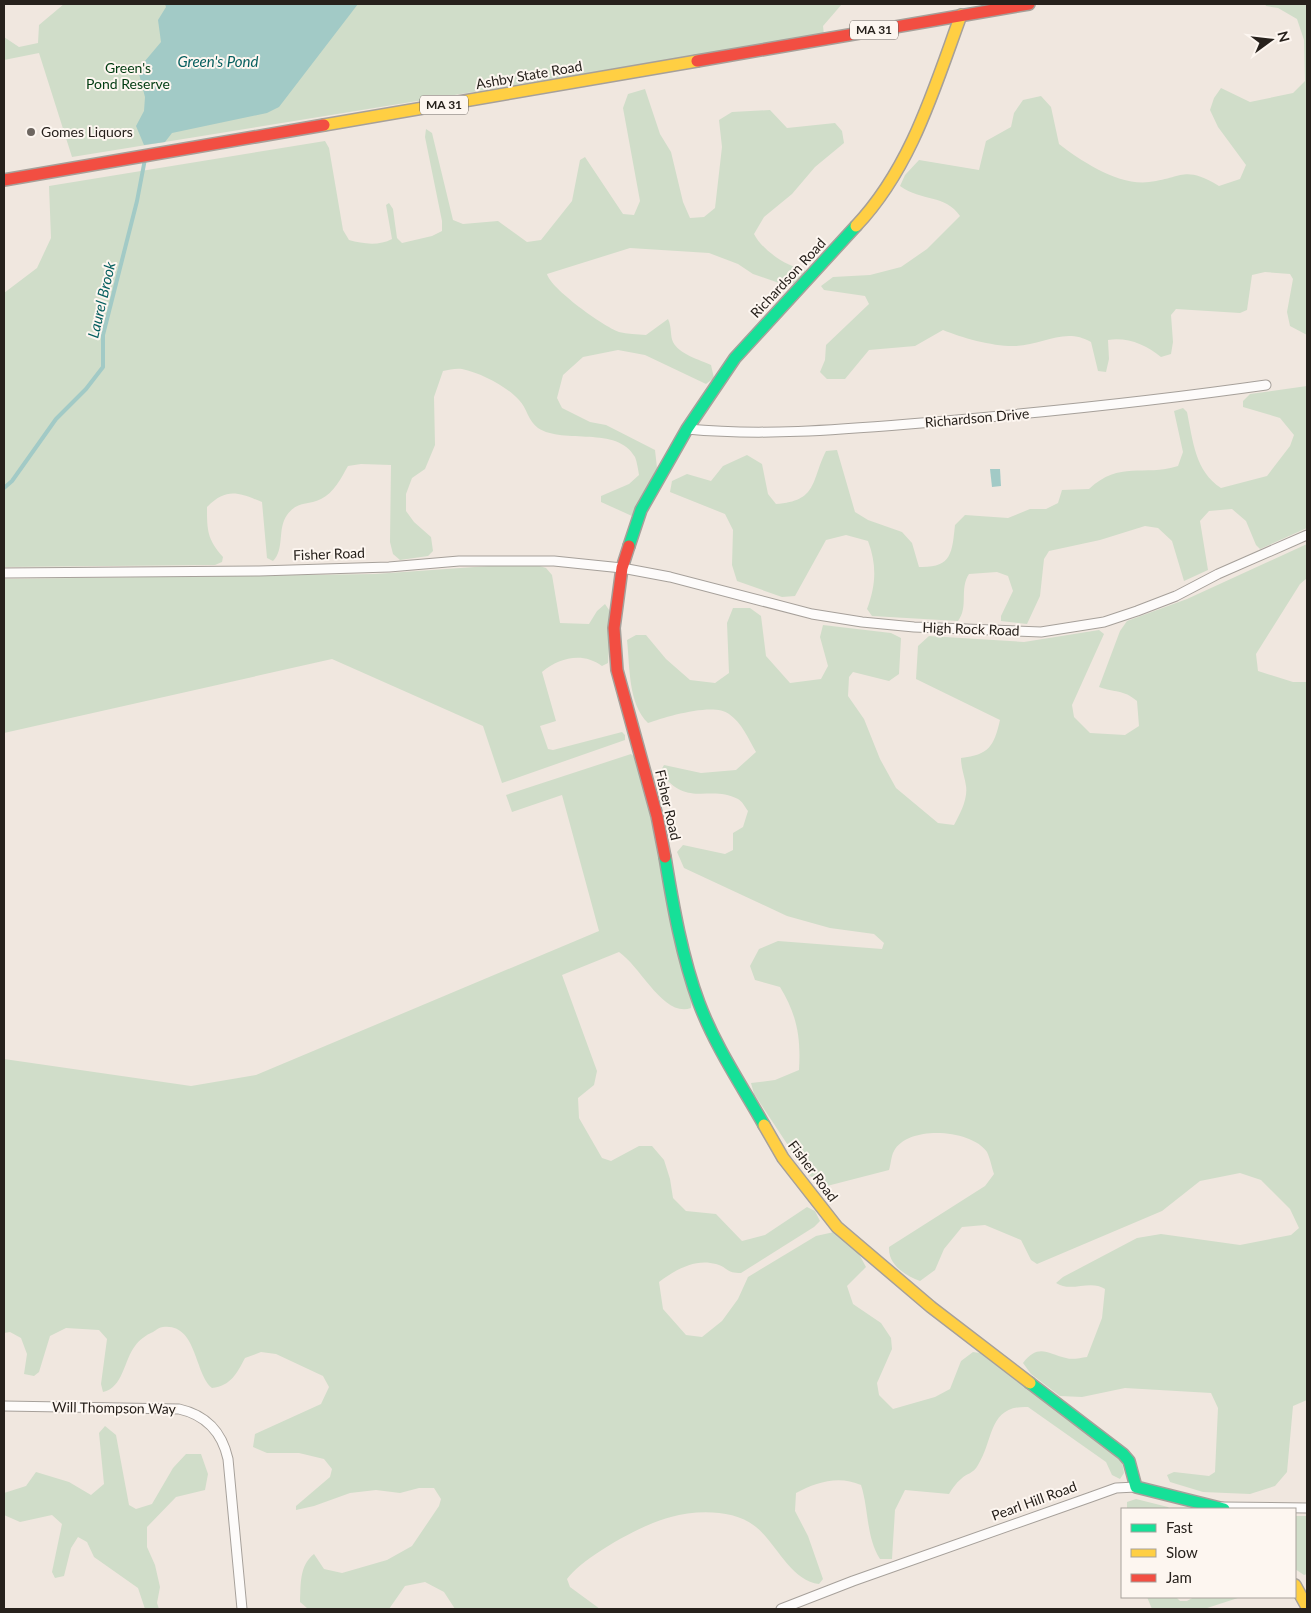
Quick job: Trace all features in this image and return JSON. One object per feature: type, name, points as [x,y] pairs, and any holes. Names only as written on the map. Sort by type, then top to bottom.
[{"type":"street","name":"Richardson Road","points":[[622,568],[641,510],[687,429],[735,358],[874,207],[902,163],[925,112],[965,4]]},
{"type":"street","name":"Ashby State Road","points":[[4,180],[1029,4]]},
{"type":"street","name":"Richardson Drive","points":[[687,429],[720,431],[850,430],[1165,399],[1266,385]]},
{"type":"street","name":"High Rock Road","points":[[622,568],[708,586],[812,614],[854,621],[914,627],[1041,632],[1104,622],[1137,611],[1176,596],[1218,574],[1307,536]]},
{"type":"street","name":"Fisher Road","points":[[4,573],[258,572],[389,567],[459,561],[513,560],[584,563],[622,568],[614,628],[617,670],[657,816],[685,958],[699,1003],[720,1047],[763,1126],[789,1166],[837,1227],[931,1307],[1118,1450],[1129,1461],[1136,1487]]},
{"type":"street","name":"Will Thompson Way","points":[[4,1406],[179,1409],[192,1413],[209,1423],[224,1443],[228,1459],[242,1609]]},
{"type":"street","name":"Pearl Hill Road","points":[[781,1609],[853,1581],[1116,1488],[1136,1487],[1223,1508],[1307,1508]]},
{"type":"street","points":[[1296,1587],[1307,1606]]},
{"type":"green space","name":"Green's Pond Reserve","points":[[64,4],[842,4],[823,26],[824,35],[72,157],[39,53],[4,60],[4,37],[19,47],[38,43],[39,25]]},
{"type":"green space","points":[[1265,4],[1307,4],[1307,335],[1290,326],[1287,312],[1293,279],[1290,274],[1265,272],[1252,275],[1247,310],[1240,313],[1176,309],[1171,315],[1173,342],[1171,354],[1161,357],[1149,349],[1130,341],[1108,340],[1109,359],[1106,372],[1098,371],[1091,342],[1081,338],[1063,336],[1026,345],[1008,346],[979,341],[943,330],[915,346],[869,350],[845,379],[827,379],[820,372],[825,360],[826,345],[869,304],[865,296],[824,290],[821,286],[833,277],[870,275],[901,267],[927,249],[960,216],[947,204],[908,191],[900,186],[905,175],[919,160],[979,170],[986,141],[1011,127],[1014,113],[1023,100],[1041,96],[1051,107],[1059,144],[1089,165],[1113,176],[1137,182],[1149,182],[1190,174],[1219,186],[1240,179],[1246,165],[1218,127],[1210,110],[1214,98],[1221,88],[1250,102],[1293,93],[1305,81],[1304,40],[1297,19],[1278,8],[1266,6]]},
{"type":"green space","points":[[645,89],[660,134],[671,152],[683,202],[690,218],[704,217],[715,208],[722,147],[719,120],[732,112],[770,110],[787,128],[835,123],[842,131],[844,143],[815,167],[792,194],[764,217],[754,234],[769,252],[783,262],[805,270],[806,276],[793,284],[779,283],[753,274],[738,264],[709,253],[630,248],[547,274],[558,289],[578,306],[602,323],[619,332],[646,335],[668,319],[672,340],[676,346],[690,356],[711,365],[714,378],[706,384],[645,355],[618,350],[583,357],[563,375],[557,398],[562,408],[590,422],[606,425],[655,450],[657,468],[632,516],[601,502],[601,496],[629,484],[639,475],[635,457],[627,447],[616,441],[603,438],[549,433],[538,428],[532,422],[522,403],[507,390],[477,374],[462,369],[455,369],[443,371],[434,397],[435,445],[425,469],[412,478],[406,494],[406,511],[414,522],[431,537],[433,551],[428,556],[400,560],[393,554],[390,542],[391,465],[361,464],[348,466],[337,485],[326,496],[316,501],[299,505],[291,510],[282,526],[279,551],[273,561],[267,558],[262,502],[240,494],[227,494],[207,507],[209,534],[223,557],[222,562],[215,565],[4,567],[4,293],[37,268],[51,238],[49,186],[325,141],[329,148],[343,230],[349,240],[371,244],[382,243],[392,239],[386,205],[389,203],[393,209],[397,238],[402,243],[432,236],[442,231],[442,221],[425,137],[426,129],[432,133],[453,220],[463,224],[498,221],[527,242],[541,240],[572,201],[580,160],[585,157],[623,214],[634,215],[640,201],[623,108],[628,94]]},
{"type":"green space","points":[[1307,386],[1307,528],[1260,549],[1256,545],[1246,521],[1232,509],[1209,511],[1200,521],[1208,570],[1184,581],[1172,541],[1158,528],[1145,526],[1100,540],[1049,551],[1044,559],[1040,596],[1027,624],[1001,621],[1001,616],[1013,591],[1008,576],[997,572],[969,574],[965,586],[963,610],[958,621],[872,616],[867,609],[874,583],[871,550],[868,541],[846,535],[826,540],[795,596],[782,597],[737,581],[732,565],[733,530],[725,514],[670,492],[672,481],[687,474],[711,481],[723,466],[747,455],[762,464],[768,494],[776,504],[790,502],[799,499],[811,488],[826,451],[837,450],[855,512],[868,520],[902,532],[912,543],[919,567],[930,567],[944,562],[948,557],[953,544],[955,525],[965,515],[1008,518],[1030,509],[1046,509],[1058,503],[1062,490],[1089,489],[1100,480],[1111,475],[1122,472],[1165,469],[1178,466],[1183,452],[1174,411],[1183,408],[1187,412],[1196,454],[1200,464],[1212,481],[1221,488],[1267,476],[1290,446],[1294,435],[1280,418],[1243,407],[1243,401],[1250,394]]},
{"type":"green space","points":[[1307,544],[1307,578],[1300,584],[1256,654],[1258,671],[1293,682],[1307,682],[1307,1400],[1293,1406],[1287,1472],[1275,1486],[1250,1494],[1203,1492],[1170,1482],[1167,1475],[1174,1472],[1209,1476],[1215,1472],[1218,1408],[1211,1393],[1125,1388],[1082,1397],[1060,1396],[1031,1374],[1023,1363],[1034,1353],[1039,1352],[1068,1359],[1087,1357],[1102,1318],[1105,1289],[1093,1285],[1068,1287],[1056,1283],[1063,1277],[1137,1238],[1161,1234],[1240,1245],[1291,1235],[1299,1228],[1290,1209],[1261,1180],[1240,1173],[1200,1181],[1162,1211],[1037,1264],[1031,1260],[1021,1240],[985,1225],[962,1227],[944,1249],[935,1270],[920,1281],[899,1269],[891,1259],[889,1247],[985,1186],[994,1174],[988,1154],[979,1144],[968,1138],[940,1133],[925,1134],[912,1137],[901,1143],[893,1153],[889,1170],[827,1186],[807,1174],[754,1094],[751,1083],[775,1080],[799,1070],[799,1047],[794,1017],[780,987],[755,980],[750,966],[759,949],[778,941],[882,949],[884,943],[874,934],[830,928],[787,916],[684,868],[677,852],[683,845],[725,854],[733,850],[733,833],[743,827],[748,811],[739,800],[727,795],[689,793],[680,790],[660,772],[664,765],[701,773],[736,770],[756,752],[738,722],[722,711],[701,710],[666,717],[648,723],[641,715],[633,696],[627,640],[636,635],[646,635],[666,659],[690,680],[715,683],[729,673],[727,623],[733,608],[750,608],[761,616],[766,656],[790,683],[821,679],[828,666],[820,637],[823,625],[891,633],[901,638],[899,674],[889,681],[853,672],[849,677],[848,696],[864,719],[880,759],[896,788],[938,823],[954,825],[966,796],[961,758],[984,752],[989,748],[1000,720],[916,679],[918,646],[929,636],[1024,642],[1099,630],[1104,634],[1072,705],[1074,717],[1090,733],[1125,735],[1139,726],[1137,701],[1123,693],[1099,687],[1120,631],[1127,621],[1187,599]]},
{"type":"green space","points":[[530,563],[546,568],[552,575],[560,623],[589,624],[597,611],[605,604],[611,613],[608,663],[602,666],[587,659],[572,658],[556,663],[542,672],[556,721],[540,726],[548,749],[553,750],[622,732],[625,735],[625,740],[502,783],[483,726],[332,659],[4,733],[4,579],[375,574]]},
{"type":"green space","points":[[631,754],[637,759],[692,996],[691,1008],[681,1009],[671,1006],[662,999],[619,952],[562,975],[597,1071],[594,1085],[578,1098],[579,1118],[602,1158],[611,1161],[639,1146],[652,1146],[664,1160],[673,1198],[686,1211],[716,1214],[742,1241],[765,1235],[807,1207],[815,1211],[820,1221],[814,1227],[741,1273],[732,1272],[720,1265],[708,1263],[693,1264],[679,1269],[659,1282],[663,1309],[686,1335],[702,1337],[722,1321],[738,1299],[748,1277],[816,1236],[834,1232],[859,1254],[866,1267],[847,1286],[853,1304],[881,1323],[891,1338],[892,1349],[877,1383],[879,1395],[893,1409],[935,1397],[950,1389],[961,1361],[973,1352],[980,1353],[1122,1462],[1124,1473],[1120,1479],[1112,1475],[1106,1462],[1028,1407],[1015,1408],[999,1418],[976,1468],[963,1477],[949,1494],[905,1490],[895,1510],[892,1559],[880,1559],[875,1551],[861,1485],[844,1480],[836,1480],[820,1483],[796,1493],[795,1511],[808,1536],[823,1579],[819,1584],[800,1576],[792,1569],[763,1534],[747,1521],[726,1514],[703,1512],[659,1520],[630,1533],[600,1551],[575,1570],[567,1579],[570,1587],[600,1609],[455,1609],[444,1592],[425,1582],[405,1586],[389,1609],[307,1608],[300,1602],[301,1582],[303,1570],[314,1554],[324,1569],[342,1573],[387,1560],[412,1546],[439,1506],[441,1499],[434,1488],[419,1488],[400,1493],[376,1490],[350,1493],[314,1506],[296,1510],[296,1506],[330,1477],[332,1469],[324,1459],[299,1453],[267,1453],[253,1447],[255,1434],[321,1404],[329,1387],[323,1376],[276,1354],[261,1352],[245,1358],[229,1382],[212,1388],[206,1381],[189,1341],[174,1328],[162,1327],[145,1336],[139,1342],[131,1352],[115,1385],[103,1392],[101,1384],[107,1339],[99,1330],[66,1328],[50,1336],[39,1372],[34,1376],[24,1374],[27,1354],[21,1338],[10,1332],[4,1333],[4,1059],[191,1086],[256,1075],[599,931],[562,795],[512,812],[506,795]]},
{"type":"green space","points":[[105,1426],[116,1435],[129,1505],[136,1509],[152,1504],[173,1468],[186,1454],[201,1454],[208,1474],[205,1490],[176,1497],[147,1527],[147,1547],[155,1565],[160,1587],[157,1603],[159,1609],[145,1609],[138,1588],[94,1557],[87,1542],[78,1537],[71,1548],[64,1576],[55,1578],[52,1572],[62,1524],[52,1515],[20,1522],[4,1515],[4,1493],[26,1486],[36,1472],[69,1482],[91,1495],[104,1484],[99,1433]]},
{"type":"green space","points":[[1136,1499],[1169,1508],[1127,1508],[1127,1502]]},
{"type":"green space","points":[[1296,1516],[1307,1516],[1307,1574],[1304,1575],[1296,1570]]},
{"type":"green space","points":[[1147,1598],[1177,1598],[1180,1601],[1187,1601],[1192,1598],[1238,1598],[1204,1609],[1152,1609]]},
{"type":"water","name":"Green's Pond","points":[[165,4],[358,4],[279,107],[267,113],[172,133],[165,142],[144,145],[136,126],[144,111],[145,97],[139,74],[145,61],[161,42],[158,20],[166,7]]},
{"type":"water","points":[[990,469],[1000,469],[1001,486],[992,487]]},
{"type":"waterway","name":"Laurel Brook","points":[[4,488],[12,481],[56,419],[86,389],[103,367],[103,335],[137,201],[145,159]]},
{"type":"traffic: fast","points":[[629,546],[641,510],[687,429],[735,358],[856,226]]},
{"type":"traffic: fast","points":[[665,857],[683,950],[699,1003],[721,1050],[764,1125]]},
{"type":"traffic: fast","points":[[1030,1383],[1123,1454],[1129,1461],[1136,1487],[1220,1508]]},
{"type":"traffic: slow","points":[[856,226],[892,179],[906,153],[930,99],[961,15]]},
{"type":"traffic: slow","points":[[324,125],[697,61]]},
{"type":"traffic: slow","points":[[764,1125],[783,1158],[837,1227],[931,1307],[1030,1383]]},
{"type":"traffic: slow","points":[[1296,1587],[1307,1607]]},
{"type":"traffic: jam","points":[[697,61],[1029,4]]},
{"type":"traffic: jam","points":[[4,180],[324,125]]},
{"type":"traffic: jam","points":[[629,546],[622,568],[614,628],[617,670],[657,816],[665,857]]},
{"type":"place","name":"Gomes Liquors","points":[[31,132]]}]
